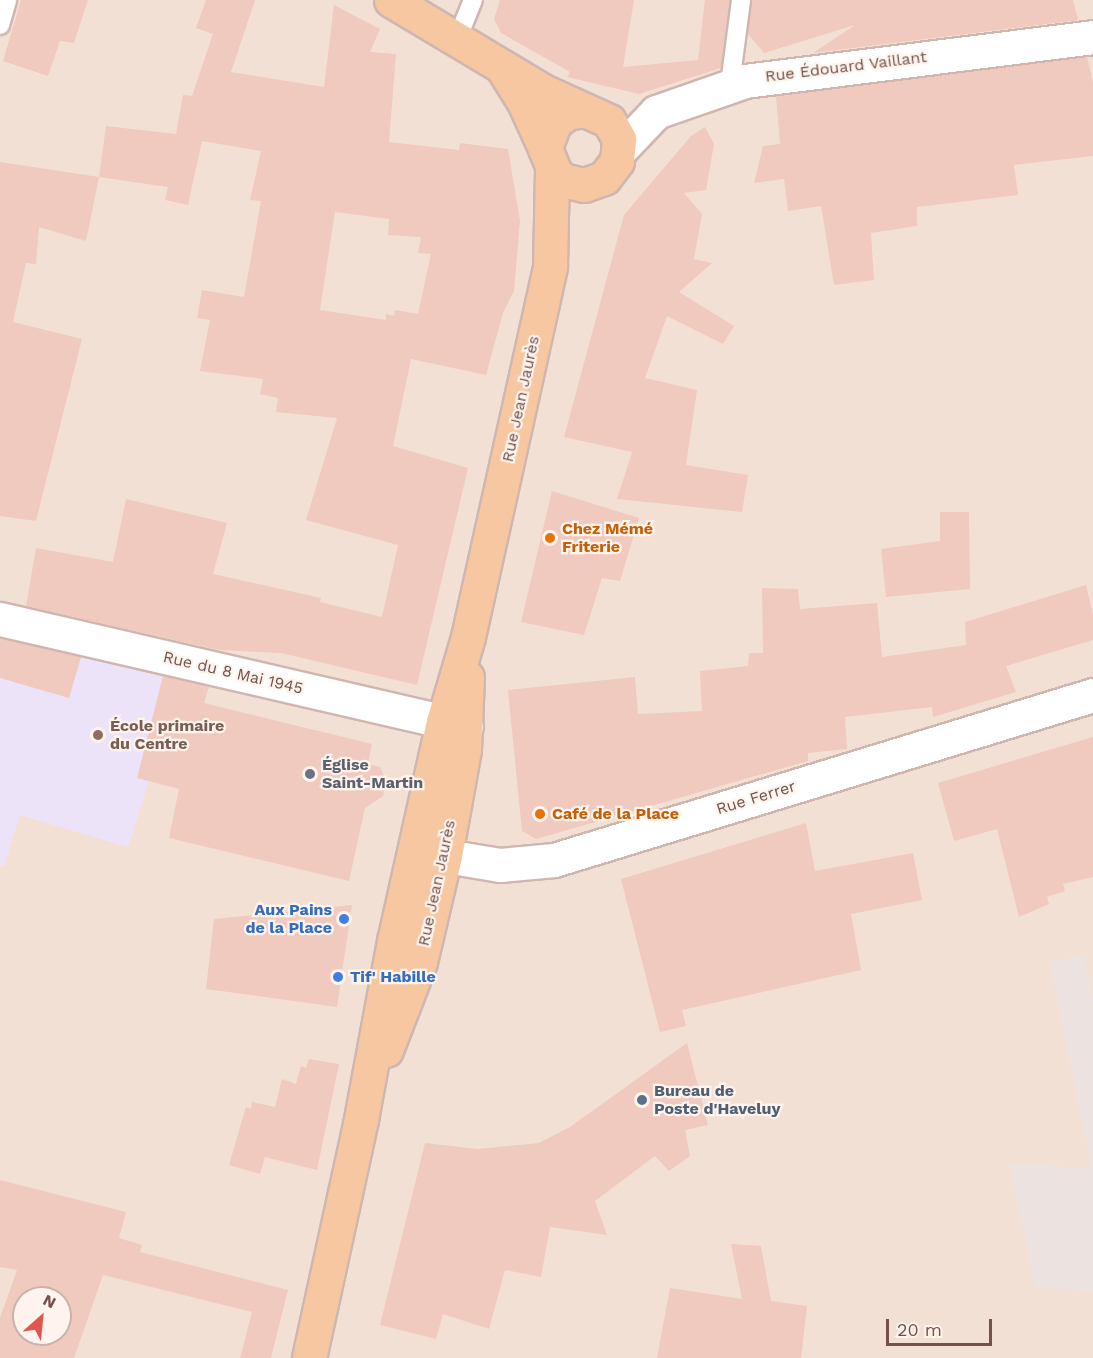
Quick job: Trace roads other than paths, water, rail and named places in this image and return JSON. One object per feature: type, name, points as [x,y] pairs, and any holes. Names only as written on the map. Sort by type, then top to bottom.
[{"type":"main road","name":"Rue Jean Jaurès","points":[[309,1358],[361,1119],[380,1002],[429,853],[468,637],[550,266],[574,214],[599,181],[615,166],[620,150],[612,124],[600,114],[584,110],[501,66],[458,37],[391,0]]},
{"type":"main road","name":"Rue Jean Jaurès","points":[[501,66],[523,100],[548,158]]},
{"type":"main road","name":"Rue Jean Jaurès","points":[[550,266],[548,158],[554,123],[567,113],[584,110]]},
{"type":"main road","points":[[548,158],[573,184],[599,181]]},
{"type":"street","name":"Rue Édouard Vaillant","points":[[620,150],[656,112],[730,84],[763,77],[1093,37]]},
{"type":"street","name":"Rue du 8 Mai 1945","points":[[0,619],[454,724]]},
{"type":"street","name":"Rue Ferrer","points":[[429,853],[500,865],[554,860],[1093,695]]},
{"type":"lane","points":[[0,25],[7,0]]},
{"type":"lane","points":[[458,37],[473,0]]},
{"type":"lane","points":[[730,84],[741,0]]},
{"type":"place","name":"Chez Mémé Friterie","points":[[550,538]]},
{"type":"place","name":"École primaire du Centre","points":[[98,735]]},
{"type":"place","name":"Église Saint-Martin","points":[[310,774]]},
{"type":"place","name":"Café de la Place","points":[[540,814]]},
{"type":"place","name":"Aux Pains de la Place","points":[[344,919]]},
{"type":"place","name":"Tif' Habille","points":[[338,977]]},
{"type":"place","name":"Bureau de Poste d'Haveluy","points":[[642,1100]]}]
